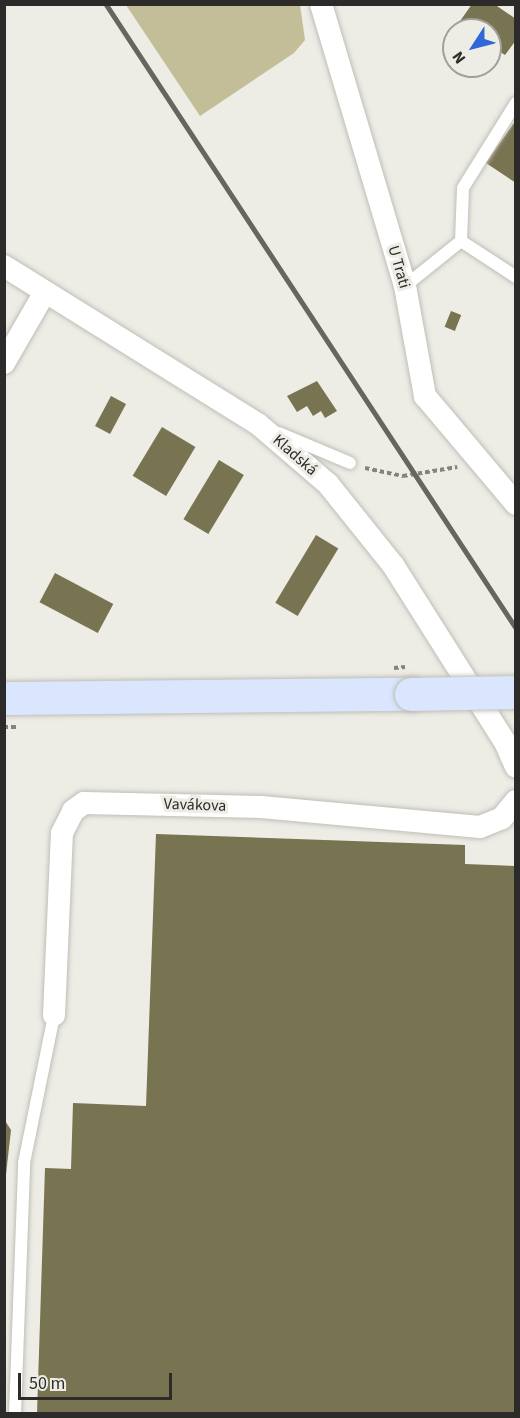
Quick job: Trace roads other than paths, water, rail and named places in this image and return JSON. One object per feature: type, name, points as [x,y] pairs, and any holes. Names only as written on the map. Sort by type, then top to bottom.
[{"type":"main road","points":[[4,698],[516,692]]},
{"type":"main road","points":[[4,706],[37,699]]},
{"type":"street","name":"U Trati","points":[[321,4],[405,286],[425,396],[516,504]]},
{"type":"street","name":"Kladská","points":[[4,266],[258,424],[299,457],[362,522],[506,742],[516,767]]},
{"type":"street","points":[[4,363],[45,292]]},
{"type":"street","name":"Vavákova","points":[[54,1015],[62,833],[73,811],[84,803],[261,807],[480,827],[502,818],[516,801]]},
{"type":"lane","points":[[405,286],[461,241],[463,188],[516,103]]},
{"type":"lane","points":[[461,241],[516,277]]},
{"type":"lane","points":[[258,424],[350,463]]},
{"type":"lane","points":[[15,1413],[24,1163],[54,1015]]},
{"type":"railway","points":[[106,4],[516,628]]}]
